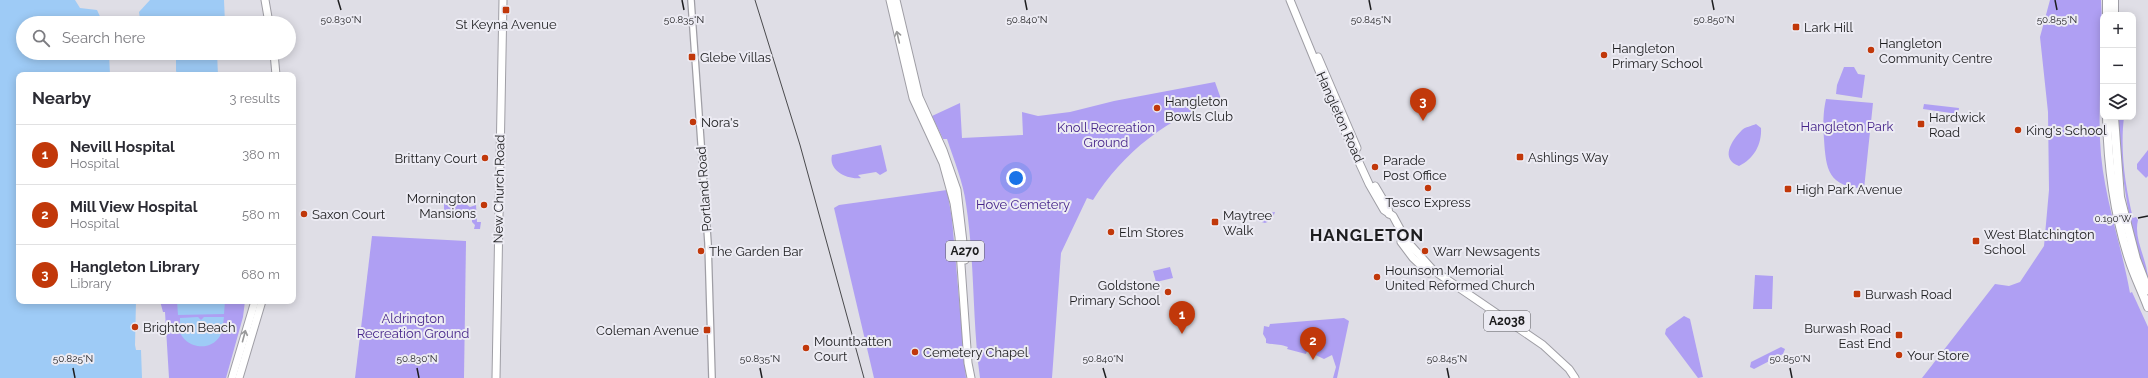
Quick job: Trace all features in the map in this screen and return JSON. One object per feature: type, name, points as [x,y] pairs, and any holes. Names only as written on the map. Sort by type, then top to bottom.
[{"type":"highway","points":[[2106,0],[2107,12]]},
{"type":"highway","points":[[2114,0],[2114,12]]},
{"type":"highway","points":[[2107,120],[2108,149],[2113,198],[2129,259],[2148,307]]},
{"type":"highway","points":[[2114,120],[2120,197],[2136,259],[2148,290]]},
{"type":"main road","points":[[265,0],[268,16]]},
{"type":"main road","name":"New Church Road","points":[[496,378],[503,0]]},
{"type":"main road","name":"A270","points":[[890,0],[913,98],[943,163],[954,203],[959,237],[968,363],[971,378]]},
{"type":"main road","name":"A270","points":[[896,0],[919,97],[943,150],[957,190],[964,246],[971,348],[975,378]]},
{"type":"main road","name":"Hangleton Road","points":[[1290,0],[1308,40],[1307,44],[1336,112],[1369,184],[1384,210],[1389,212],[1406,240],[1426,267],[1460,292],[1553,353],[1575,378]]},
{"type":"main road","points":[[275,60],[276,72]]},
{"type":"main road","points":[[232,378],[254,304]]},
{"type":"main road","points":[[239,378],[261,304]]},
{"type":"main road","name":"Hangleton Road","points":[[1522,333],[1551,356],[1570,378]]},
{"type":"street","name":"Portland Road","points":[[691,0],[708,243],[712,378]]},
{"type":"green space","points":[[2050,0],[2101,0],[2101,160],[2108,198],[2130,293],[2132,292],[2148,327],[2148,378],[1922,378],[1995,284],[2009,286],[2020,282],[2044,246],[2049,190],[2048,112],[2040,37]]},
{"type":"green space","points":[[1844,67],[1854,67],[1858,74],[1865,75],[1862,98],[1836,94],[1837,85]]},
{"type":"green space","name":"Hove Cemetery","points":[[1215,82],[1221,99],[1183,116],[1148,139],[1118,167],[1093,200],[1087,198],[1061,253],[1052,378],[980,378],[977,356],[971,248],[965,196],[947,139],[943,139],[932,116],[960,103],[962,138],[1023,135],[1022,112],[1038,116],[1070,112],[1114,101]]},
{"type":"green space","name":"Hangleton Park","points":[[1826,99],[1873,103],[1864,189],[1852,187],[1836,180],[1828,168],[1823,129]]},
{"type":"green space","points":[[1924,104],[1959,108],[1958,114],[1923,109]]},
{"type":"green space","points":[[2117,120],[2124,120],[2123,155],[2126,181],[2133,218],[2136,217],[2138,220],[2137,235],[2146,265],[2148,280],[2130,220]]},
{"type":"green space","points":[[1756,124],[1761,128],[1761,134],[1756,150],[1749,159],[1739,166],[1733,163],[1730,159],[1729,150],[1731,144],[1742,130]]},
{"type":"green space","points":[[881,145],[887,171],[880,175],[876,172],[858,175],[861,178],[850,178],[840,173],[833,166],[832,155]]},
{"type":"green space","points":[[2148,150],[2148,176],[2146,178],[2137,169],[2137,164]]},
{"type":"green space","name":"Hove Cemetery","points":[[947,190],[952,219],[966,378],[874,378],[834,208],[839,205]]},
{"type":"green space","points":[[449,200],[455,205],[463,202],[470,207],[476,205],[477,222],[481,222],[480,229],[474,229],[475,225],[472,222],[472,217],[460,219],[460,209],[459,215],[453,215],[453,218],[447,216],[450,210],[444,210],[444,203]]},
{"type":"green space","points":[[1275,212],[1272,220],[1265,223],[1258,221],[1253,215]]},
{"type":"green space","name":"Aldrington Recreation Ground","points":[[372,236],[466,241],[464,378],[355,378]]},
{"type":"green space","points":[[1170,267],[1173,278],[1156,282],[1153,271]]},
{"type":"green space","points":[[1755,275],[1773,276],[1772,309],[1753,309]]},
{"type":"green space","points":[[161,304],[245,304],[243,317],[226,378],[169,378],[165,312],[163,312]]},
{"type":"green space","points":[[1684,316],[1690,319],[1703,377],[1698,378],[1665,334],[1666,329]]},
{"type":"green space","points":[[1344,318],[1349,321],[1337,378],[1333,378],[1336,367],[1332,355],[1324,359],[1307,351],[1306,354],[1287,349],[1288,347],[1285,346],[1266,343],[1266,339],[1263,334],[1264,326],[1269,327],[1270,324]]},
{"type":"green space","points":[[1781,347],[1785,349],[1783,354],[1754,369],[1750,367],[1751,362]]},
{"type":"water","points":[[0,0],[75,0],[80,8],[97,10],[100,16],[16,16],[16,60],[109,60],[110,72],[16,72],[16,304],[136,304],[135,345],[136,350],[141,350],[142,378],[0,378]]},
{"type":"water","points":[[150,0],[224,0],[225,16],[140,16],[139,12]]},
{"type":"water","points":[[176,60],[217,60],[218,72],[176,71]]},
{"type":"water","points":[[177,304],[225,304],[224,314],[178,315]]},
{"type":"water","points":[[198,317],[201,320],[204,317],[224,317],[220,336],[215,342],[209,345],[196,346],[184,339],[178,326],[180,326],[180,318]]},
{"type":"railway","points":[[755,0],[800,145],[864,378]]},
{"type":"place","name":"St Keyna Avenue","points":[[506,10]]},
{"type":"place","name":"Lark Hill","points":[[1796,27]]},
{"type":"place","name":"Hangleton Community Centre","points":[[1871,50]]},
{"type":"place","name":"Hangleton Primary School","points":[[1604,55]]},
{"type":"place","name":"Glebe Villas","points":[[692,57]]},
{"type":"place","name":"Hangleton Bowls Club","points":[[1157,108]]},
{"type":"place","name":"Hangleton Library","points":[[1423,121]]},
{"type":"place","name":"Nora's","points":[[693,122]]},
{"type":"place","name":"Hardwick Road","points":[[1921,124]]},
{"type":"place","name":"King's School","points":[[2018,130]]},
{"type":"place","name":"Ashlings Way","points":[[1520,157]]},
{"type":"place","name":"Brittany Court","points":[[485,158]]},
{"type":"place","name":"Parade Post Office","points":[[1375,167]]},
{"type":"place","name":"Tesco Express","points":[[1428,188]]},
{"type":"place","name":"High Park Avenue","points":[[1788,189]]},
{"type":"place","name":"Mornington Mansions","points":[[484,205]]},
{"type":"place","name":"Saxon Court","points":[[304,214]]},
{"type":"place","name":"Maytree Walk","points":[[1215,222]]},
{"type":"place","name":"Elm Stores","points":[[1111,232]]},
{"type":"place","name":"West Blatchington School","points":[[1976,241]]},
{"type":"place","name":"The Garden Bar","points":[[701,251]]},
{"type":"place","name":"Warr Newsagents","points":[[1425,251]]},
{"type":"place","name":"Hounsom Memorial United Reformed Church","points":[[1377,277]]},
{"type":"place","name":"Goldstone Primary School","points":[[1168,292]]},
{"type":"place","name":"Burwash Road","points":[[1857,294]]},
{"type":"place","name":"Brighton Beach","points":[[135,327]]},
{"type":"place","name":"Coleman Avenue","points":[[707,330]]},
{"type":"place","name":"Nevill Hospital","points":[[1182,334]]},
{"type":"place","name":"Burwash Road East End","points":[[1899,335]]},
{"type":"place","name":"Mountbatten Court","points":[[806,348]]},
{"type":"place","name":"Cemetery Chapel","points":[[915,352]]},
{"type":"place","name":"Your Store","points":[[1899,355]]},
{"type":"place","name":"Mill View Hospital","points":[[1313,360]]},
{"type":"district","name":"HANGLETON","points":[[1367,235]]},
{"type":"park label","name":"Knoll Recreation Ground","points":[[1106,134]]}]
